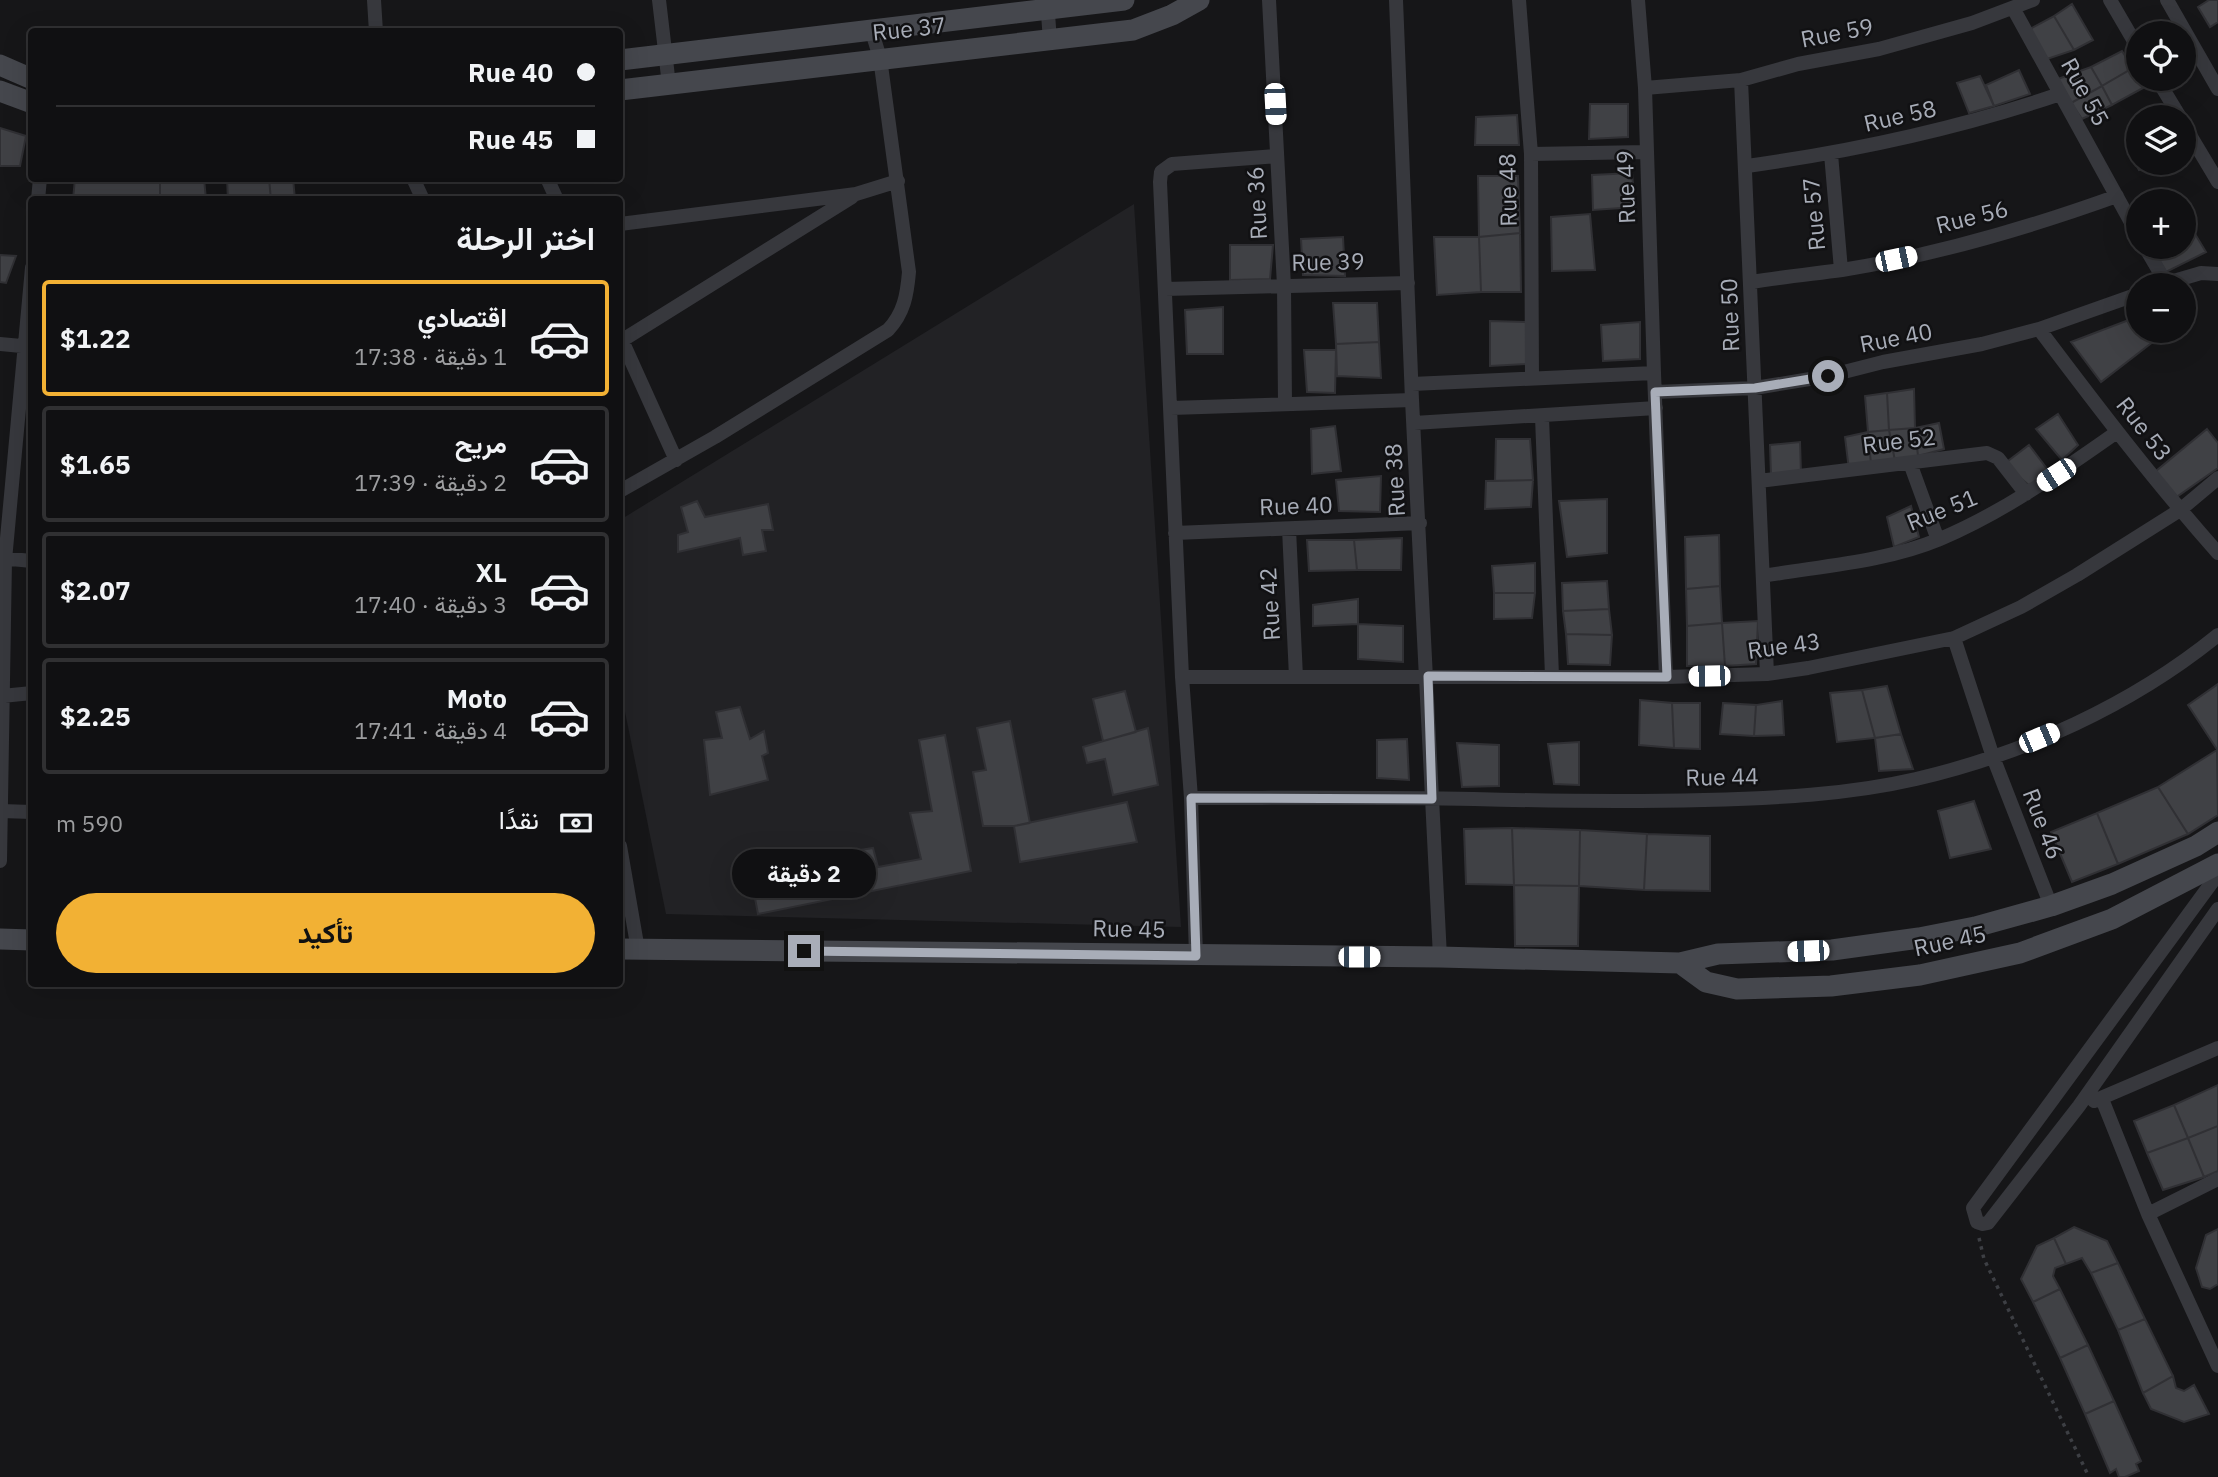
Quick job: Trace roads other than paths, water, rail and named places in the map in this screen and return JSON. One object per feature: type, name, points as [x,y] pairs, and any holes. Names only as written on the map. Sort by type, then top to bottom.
[{"type":"street","points":[[374,0],[376,28]]},
{"type":"street","points":[[659,0],[669,85]]},
{"type":"street","name":"Rue 37","points":[[623,60],[872,32],[1048,5],[1124,0]]},
{"type":"street","name":"Rue 37","points":[[623,90],[1133,30],[1172,15],[1199,0]]},
{"type":"street","name":"Rue 36","points":[[1269,0],[1284,286],[1285,404]]},
{"type":"street","name":"Rue 38","points":[[1396,0],[1412,400],[1428,676],[1440,957]]},
{"type":"street","name":"Rue 48","points":[[1519,0],[1531,154],[1532,379]]},
{"type":"street","name":"Rue 49","points":[[1638,0],[1645,88],[1654,373]]},
{"type":"street","name":"Rue 59","points":[[1645,88],[1741,80],[1798,64],[1889,47],[2033,0]]},
{"type":"street","points":[[2110,0],[2126,27]]},
{"type":"street","points":[[2167,0],[2218,89]]},
{"type":"street","points":[[1048,5],[1050,41]]},
{"type":"street","name":"Rue 55","points":[[2013,8],[2126,213]]},
{"type":"street","points":[[623,489],[676,460],[876,337],[899,319],[908,291],[909,272],[880,58],[872,32]]},
{"type":"street","points":[[0,65],[28,77]]},
{"type":"street","name":"Rue 50","points":[[1741,80],[1752,282],[1767,674]]},
{"type":"street","points":[[0,90],[28,101]]},
{"type":"street","name":"Rue 58","points":[[1746,166],[1831,154],[1952,127],[2060,94]]},
{"type":"street","points":[[2196,145],[2218,182]]},
{"type":"street","points":[[1531,154],[1647,152]]},
{"type":"street","name":"Rue 57","points":[[1831,154],[1841,270]]},
{"type":"street","points":[[1196,956],[1191,798],[1175,533],[1161,172],[1172,164],[1277,156]]},
{"type":"street","points":[[623,223],[856,194],[898,181]]},
{"type":"street","points":[[623,337],[856,194]]},
{"type":"street","name":"Rue 56","points":[[1752,282],[1841,270],[1958,245],[2033,225],[2117,196]]},
{"type":"street","points":[[2196,274],[2218,274]]},
{"type":"street","name":"Rue 39","points":[[1165,289],[1408,284]]},
{"type":"street","name":"Rue 40","points":[[1655,392],[1755,388],[1828,376],[1883,362],[1982,344],[2039,329],[2126,298]]},
{"type":"street","name":"Rue 53","points":[[2039,329],[2117,432],[2218,553]]},
{"type":"street","points":[[0,344],[28,347],[3,559],[0,861]]},
{"type":"street","points":[[623,345],[676,460]]},
{"type":"street","points":[[1412,384],[1654,373],[1667,677]]},
{"type":"street","points":[[1171,408],[1412,400]]},
{"type":"street","points":[[1414,423],[1656,408]]},
{"type":"street","points":[[1542,416],[1552,676]]},
{"type":"street","name":"Rue 51","points":[[1763,576],[1874,558],[1938,540],[2026,494],[2117,432]]},
{"type":"street","name":"Rue 52","points":[[1759,481],[1980,453],[1994,454],[2026,494]]},
{"type":"street","points":[[1910,463],[1938,540]]},
{"type":"street","name":"Rue 43","points":[[1182,677],[1667,677],[1767,674],[1954,638],[2021,607],[2054,588],[2180,510],[2218,478]]},
{"type":"street","name":"Rue 40","points":[[1175,533],[1420,523]]},
{"type":"street","name":"Rue 42","points":[[1289,529],[1296,677]]},
{"type":"street","points":[[3,559],[28,561]]},
{"type":"street","name":"Rue 44","points":[[1191,798],[1592,802],[1778,798],[1841,792],[1916,779],[1993,757],[2085,719],[2144,686],[2218,635]]},
{"type":"street","name":"Rue 46","points":[[1954,638],[1993,757],[2050,906]]},
{"type":"street","points":[[2,696],[28,693]]},
{"type":"street","points":[[1,811],[28,812]]},
{"type":"street","name":"Rue 45","points":[[629,949],[1440,957],[1680,964],[1718,954],[1832,950],[1975,927],[2050,906],[2112,884],[2196,846],[2218,832]]},
{"type":"street","points":[[2196,846],[2214,877],[1973,1208],[1978,1222],[1988,1223],[2079,1105],[2218,909]]},
{"type":"street","name":"Rue 45","points":[[1680,964],[1706,982],[1737,989],[1831,986],[1920,975],[2020,953],[2214,877]]},
{"type":"street","points":[[623,880],[629,949]]},
{"type":"street","points":[[0,939],[28,940]]},
{"type":"street","points":[[2079,1105],[2102,1099],[2218,1048]]},
{"type":"street","points":[[2102,1099],[2148,1214],[2218,1366]]},
{"type":"street","points":[[2047,1105],[2067,1120]]},
{"type":"street","points":[[2148,1214],[2218,1179]]}]
